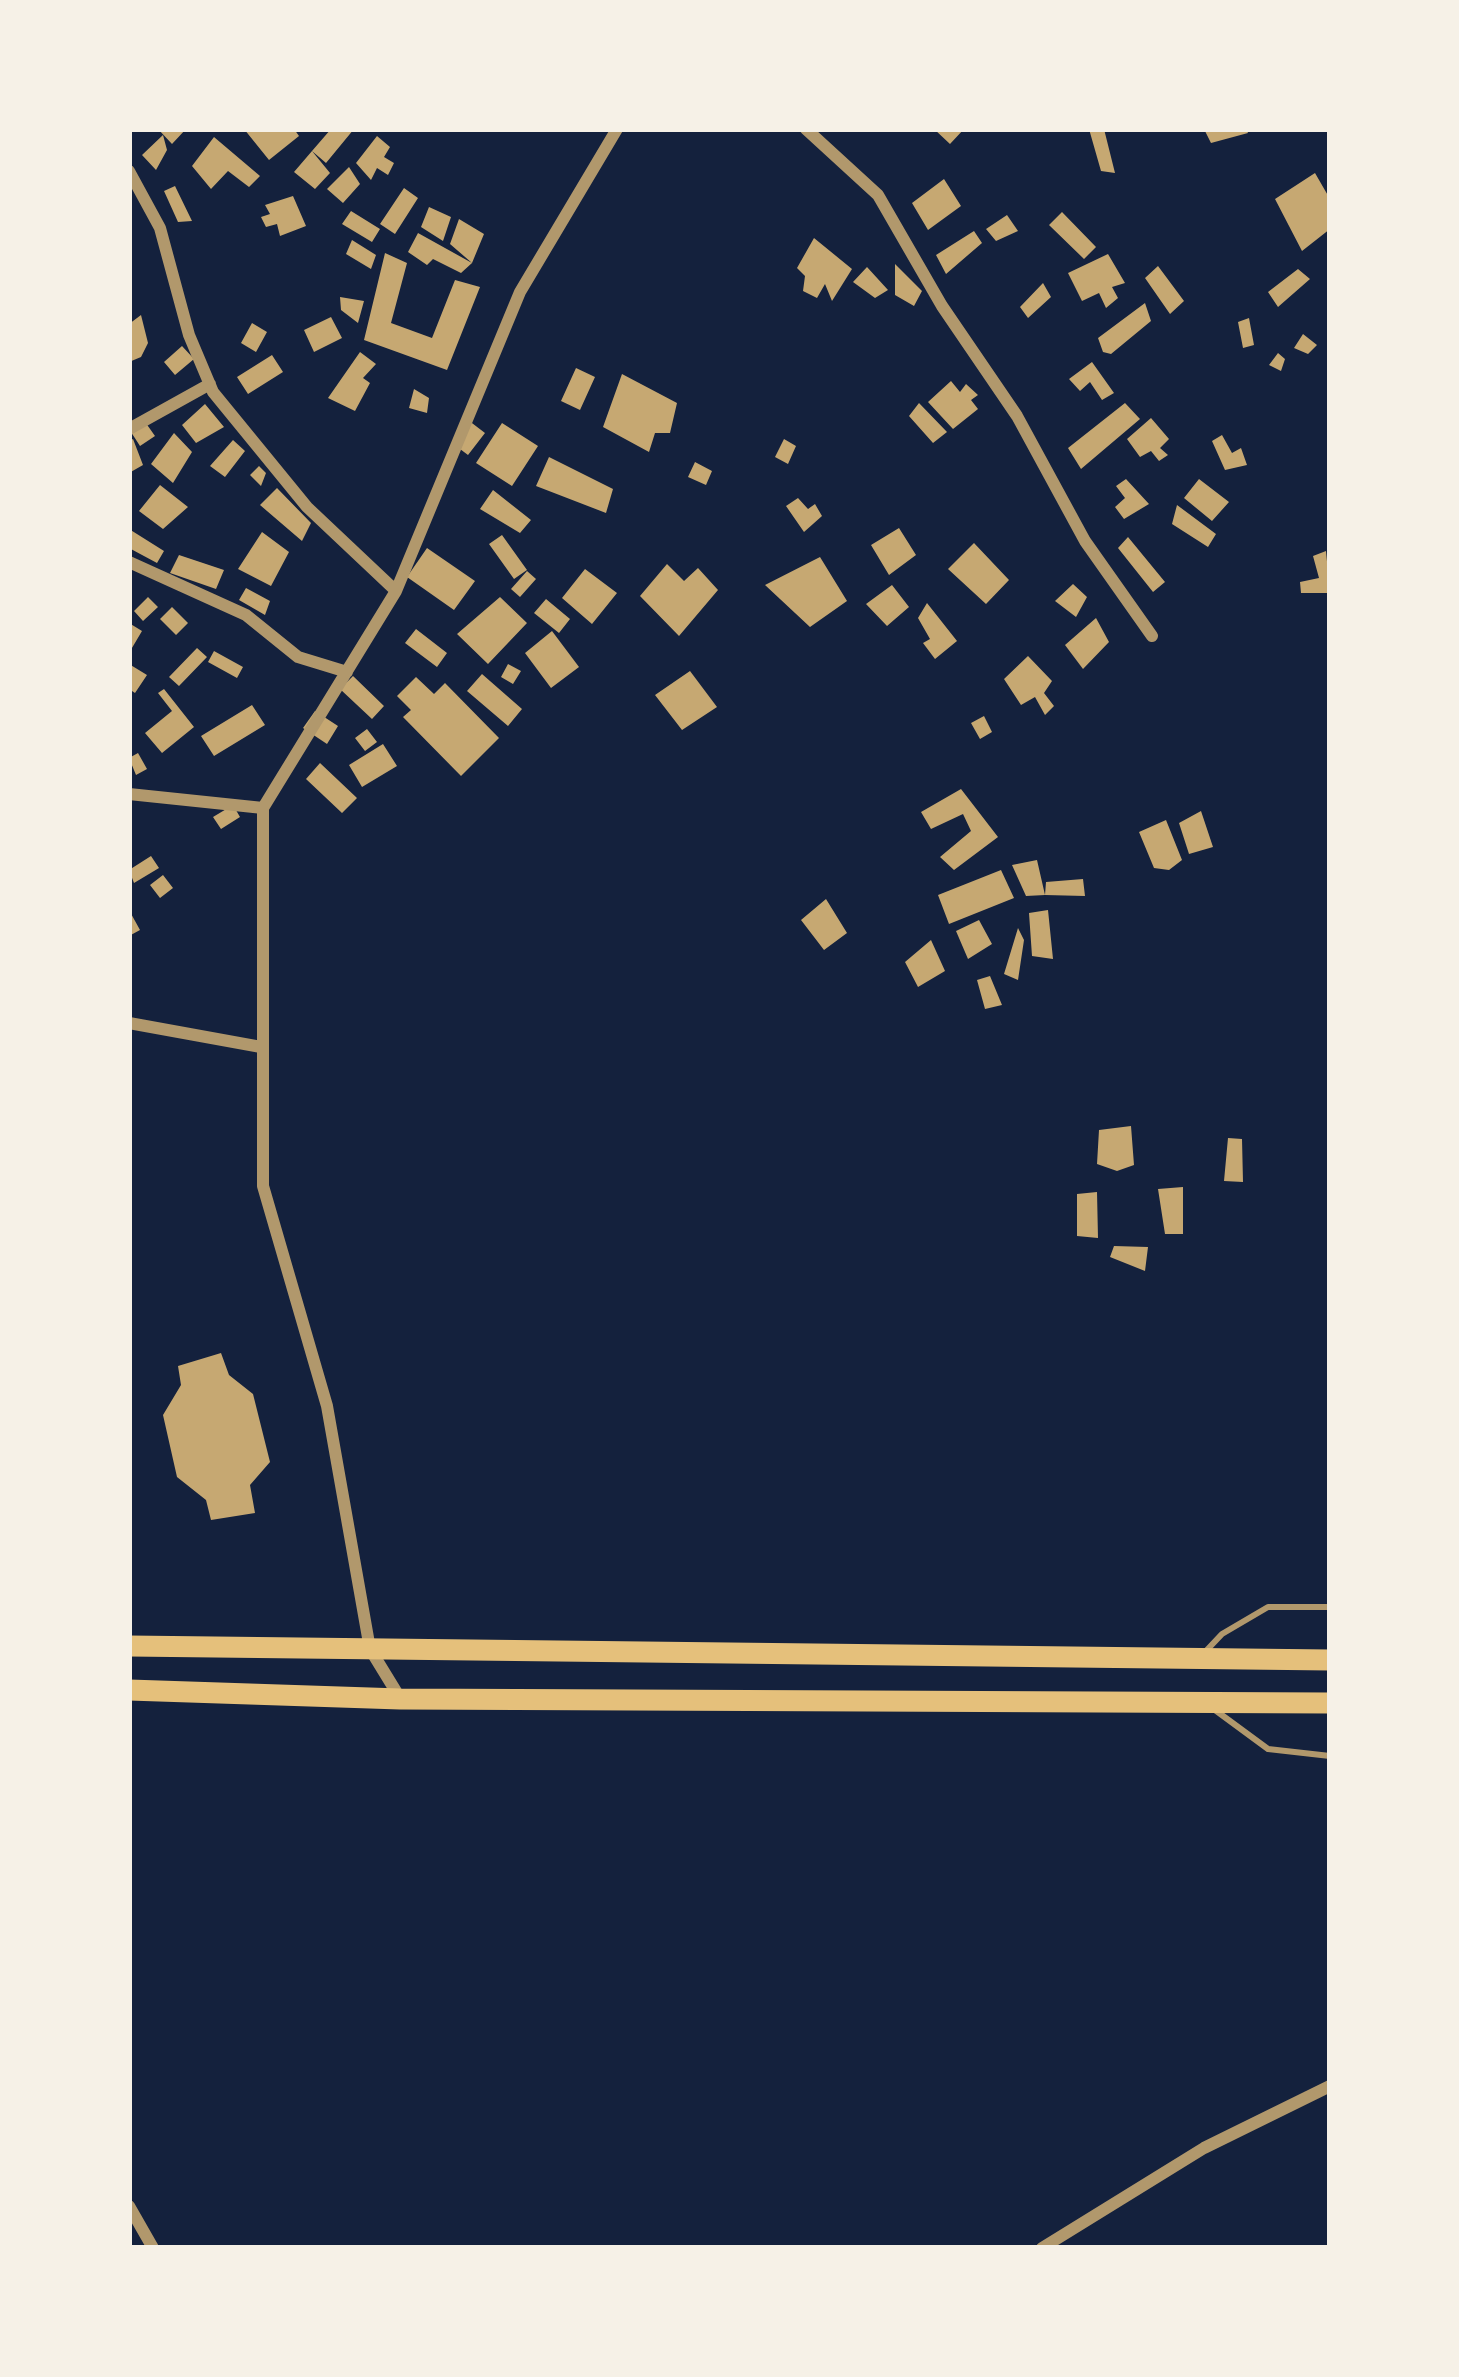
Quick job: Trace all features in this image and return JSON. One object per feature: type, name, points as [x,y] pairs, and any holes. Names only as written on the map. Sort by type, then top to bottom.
[{"type":"highway","points":[[129,1646],[1330,1660]]},
{"type":"highway","points":[[129,1690],[400,1699],[1330,1703]]},
{"type":"street","points":[[400,1699],[370,1649],[327,1406],[263,1186],[263,808],[396,591],[520,292],[617,129]]},
{"type":"street","points":[[806,129],[878,195],[942,306],[1017,416],[1085,541],[1152,636]]},
{"type":"street","points":[[129,171],[160,228],[189,335],[210,384],[307,507],[396,591]]},
{"type":"street","points":[[129,429],[210,384]]},
{"type":"street","points":[[129,562],[246,615],[298,657],[347,672]]},
{"type":"street","points":[[129,794],[263,808]]},
{"type":"street","points":[[129,1024],[262,1047]]},
{"type":"street","points":[[1042,2248],[1204,2149],[1330,2086]]},
{"type":"street","points":[[129,2206],[153,2248]]},
{"type":"lane","points":[[1199,1659],[1222,1634],[1268,1607],[1330,1607]]},
{"type":"lane","points":[[1208,1704],[1268,1749],[1330,1756]]},
{"type":"building","points":[[158,129],[186,129],[172,144]]},
{"type":"building","points":[[244,129],[294,129],[299,136],[269,160]]},
{"type":"building","points":[[331,129],[354,129],[326,163],[312,151]]},
{"type":"building","points":[[934,129],[964,129],[950,144]]},
{"type":"building","points":[[1089,129],[1104,129],[1115,173],[1101,171]]},
{"type":"building","points":[[1204,129],[1246,129],[1248,133],[1211,143]]},
{"type":"building","points":[[163,135],[167,150],[156,170],[142,155]]},
{"type":"building","points":[[377,136],[390,147],[384,157],[394,163],[388,175],[377,168],[371,180],[356,163]]},
{"type":"building","points":[[214,137],[260,176],[249,187],[228,171],[211,189],[192,166]]},
{"type":"building","points":[[312,151],[330,173],[315,189],[294,172]]},
{"type":"building","points":[[349,167],[360,184],[343,203],[327,189]]},
{"type":"building","points":[[1315,173],[1330,199],[1330,229],[1302,251],[1275,199]]},
{"type":"building","points":[[944,179],[961,206],[928,230],[912,203]]},
{"type":"building","points":[[175,186],[192,221],[178,222],[164,191]]},
{"type":"building","points":[[404,188],[418,198],[395,234],[380,224]]},
{"type":"building","points":[[293,196],[306,226],[280,236],[277,224],[266,227],[261,217],[270,214],[265,205]]},
{"type":"building","points":[[429,207],[451,217],[443,241],[421,227]]},
{"type":"building","points":[[351,211],[380,229],[372,242],[342,224]]},
{"type":"building","points":[[1062,212],[1096,247],[1084,259],[1049,225]]},
{"type":"building","points":[[1007,215],[1018,231],[996,241],[986,229]]},
{"type":"building","points":[[459,219],[484,234],[472,263],[450,244]]},
{"type":"building","points":[[974,231],[982,243],[946,274],[936,255]]},
{"type":"building","points":[[418,233],[472,263],[461,273],[433,259],[427,265],[408,252]]},
{"type":"building","points":[[814,238],[852,269],[832,301],[825,284],[817,298],[803,291],[805,276],[797,268]]},
{"type":"building","points":[[352,240],[376,255],[371,269],[346,254]]},
{"type":"building","points":[[385,253],[407,263],[391,323],[432,338],[455,280],[480,287],[447,370],[364,340]]},
{"type":"building","points":[[1108,254],[1125,283],[1112,287],[1118,298],[1106,308],[1099,293],[1082,301],[1068,273]]},
{"type":"building","points":[[895,264],[922,291],[914,306],[895,295]]},
{"type":"building","points":[[1158,266],[1184,301],[1170,314],[1145,278]]},
{"type":"building","points":[[867,267],[888,290],[875,298],[853,282]]},
{"type":"building","points":[[1298,269],[1310,279],[1278,307],[1268,292]]},
{"type":"building","points":[[1043,283],[1051,297],[1028,318],[1020,307]]},
{"type":"building","points":[[340,297],[364,301],[358,323],[341,310]]},
{"type":"building","points":[[1145,303],[1151,321],[1111,354],[1103,352],[1098,338]]},
{"type":"building","points":[[141,315],[148,343],[141,357],[129,362],[129,324]]},
{"type":"building","points":[[331,317],[342,338],[314,352],[304,330]]},
{"type":"building","points":[[1249,318],[1254,345],[1243,348],[1238,322]]},
{"type":"building","points":[[252,323],[267,332],[256,352],[241,343]]},
{"type":"building","points":[[1303,334],[1317,345],[1308,354],[1294,348]]},
{"type":"building","points":[[182,346],[194,359],[175,375],[164,362]]},
{"type":"building","points":[[360,352],[376,364],[363,378],[370,383],[355,411],[328,398]]},
{"type":"building","points":[[1278,353],[1285,359],[1281,371],[1269,365]]},
{"type":"building","points":[[272,355],[283,372],[248,394],[237,377]]},
{"type":"building","points":[[1092,362],[1114,393],[1102,400],[1090,382],[1080,391],[1069,379]]},
{"type":"building","points":[[576,368],[595,377],[580,410],[561,401]]},
{"type":"building","points":[[622,374],[677,403],[670,433],[655,433],[649,452],[603,427]]},
{"type":"building","points":[[951,381],[960,392],[966,384],[978,395],[971,400],[978,409],[953,429],[928,402]]},
{"type":"building","points":[[414,389],[429,398],[427,413],[409,408]]},
{"type":"building","points":[[919,403],[947,432],[933,443],[909,416]]},
{"type":"building","points":[[1125,403],[1140,419],[1081,469],[1068,448]]},
{"type":"building","points":[[205,404],[224,427],[196,443],[182,425]]},
{"type":"building","points":[[1151,418],[1169,439],[1160,448],[1168,455],[1159,461],[1151,451],[1140,457],[1127,439]]},
{"type":"building","points":[[143,419],[155,436],[140,446],[129,429]]},
{"type":"building","points":[[468,420],[485,433],[468,455],[452,443]]},
{"type":"building","points":[[502,423],[538,446],[512,486],[476,463]]},
{"type":"building","points":[[174,433],[192,452],[173,483],[151,464]]},
{"type":"building","points":[[1222,435],[1232,453],[1241,448],[1247,465],[1225,470],[1212,441]]},
{"type":"building","points":[[133,439],[143,465],[129,473],[129,441]]},
{"type":"building","points":[[784,439],[796,446],[788,464],[775,457]]},
{"type":"building","points":[[233,440],[245,451],[225,477],[210,466]]},
{"type":"building","points":[[549,457],[613,489],[606,513],[536,486]]},
{"type":"building","points":[[695,462],[712,471],[706,485],[688,477]]},
{"type":"building","points":[[259,466],[266,473],[261,486],[250,475]]},
{"type":"building","points":[[1126,479],[1149,504],[1124,519],[1115,507],[1125,498],[1116,486]]},
{"type":"building","points":[[1199,479],[1229,502],[1212,521],[1184,498]]},
{"type":"building","points":[[160,485],[188,507],[163,529],[139,511]]},
{"type":"building","points":[[277,488],[311,523],[302,541],[260,505]]},
{"type":"building","points":[[493,490],[531,520],[520,533],[480,509]]},
{"type":"building","points":[[798,498],[808,509],[815,504],[822,516],[804,532],[786,506]]},
{"type":"building","points":[[1177,505],[1216,534],[1208,547],[1172,524]]},
{"type":"building","points":[[899,528],[916,555],[889,575],[871,545]]},
{"type":"building","points":[[129,529],[164,551],[157,563],[129,548]]},
{"type":"building","points":[[262,532],[289,552],[271,586],[238,569]]},
{"type":"building","points":[[502,535],[527,570],[514,579],[489,544]]},
{"type":"building","points":[[1128,537],[1165,582],[1153,592],[1118,548]]},
{"type":"building","points":[[974,543],[1009,580],[986,604],[948,569]]},
{"type":"building","points":[[427,548],[475,581],[454,610],[407,577]]},
{"type":"building","points":[[1326,551],[1330,593],[1301,593],[1300,582],[1319,578],[1313,556]]},
{"type":"building","points":[[179,555],[224,570],[216,589],[170,573]]},
{"type":"building","points":[[820,557],[847,601],[810,627],[765,585]]},
{"type":"building","points":[[667,564],[684,581],[698,568],[718,590],[679,636],[640,596]]},
{"type":"building","points":[[585,569],[617,593],[592,624],[562,598]]},
{"type":"building","points":[[527,571],[536,579],[520,597],[511,589]]},
{"type":"building","points":[[1073,584],[1087,597],[1076,617],[1055,601]]},
{"type":"building","points":[[892,585],[909,607],[887,626],[866,604]]},
{"type":"building","points":[[246,588],[270,601],[265,615],[239,600]]},
{"type":"building","points":[[148,597],[158,607],[143,621],[134,611]]},
{"type":"building","points":[[500,597],[527,623],[488,664],[457,634]]},
{"type":"building","points":[[546,599],[570,619],[559,633],[534,613]]},
{"type":"building","points":[[927,603],[957,641],[935,659],[923,643],[930,639],[918,618]]},
{"type":"building","points":[[172,607],[188,623],[176,635],[160,619]]},
{"type":"building","points":[[1096,618],[1109,642],[1083,669],[1065,645]]},
{"type":"building","points":[[129,623],[142,631],[129,653]]},
{"type":"building","points":[[416,629],[447,653],[437,667],[405,643]]},
{"type":"building","points":[[552,631],[579,667],[551,688],[525,653]]},
{"type":"building","points":[[197,648],[207,657],[179,686],[169,677]]},
{"type":"building","points":[[214,651],[243,667],[237,678],[208,662]]},
{"type":"building","points":[[1028,656],[1052,681],[1044,693],[1054,706],[1045,715],[1035,697],[1021,705],[1004,679]]},
{"type":"building","points":[[129,664],[147,675],[135,693],[129,689]]},
{"type":"building","points":[[508,664],[521,671],[513,684],[501,677]]},
{"type":"building","points":[[690,671],[717,707],[682,730],[655,695]]},
{"type":"building","points":[[482,674],[522,709],[508,726],[467,691]]},
{"type":"building","points":[[353,676],[384,706],[372,719],[340,689]]},
{"type":"building","points":[[416,677],[434,694],[445,683],[499,738],[461,776],[403,717],[411,710],[397,696]]},
{"type":"building","points":[[164,689],[194,727],[162,753],[145,733],[172,711],[158,693]]},
{"type":"building","points":[[252,705],[265,725],[214,756],[201,736]]},
{"type":"building","points":[[315,711],[338,726],[327,744],[303,728]]},
{"type":"building","points":[[984,716],[992,732],[980,739],[971,723]]},
{"type":"building","points":[[367,729],[377,742],[365,751],[355,738]]},
{"type":"building","points":[[383,744],[397,766],[362,787],[349,765]]},
{"type":"building","points":[[138,753],[147,769],[136,775],[129,758]]},
{"type":"building","points":[[320,763],[357,798],[342,813],[306,779]]},
{"type":"building","points":[[961,789],[998,837],[954,870],[940,857],[971,831],[963,814],[931,829],[921,812]]},
{"type":"building","points":[[233,805],[240,817],[221,829],[213,817]]},
{"type":"building","points":[[1201,811],[1213,847],[1189,854],[1179,823]]},
{"type":"building","points":[[1166,820],[1182,860],[1169,870],[1154,868],[1139,832]]},
{"type":"building","points":[[151,856],[159,868],[134,883],[129,870]]},
{"type":"building","points":[[1037,860],[1045,895],[1026,896],[1012,865]]},
{"type":"building","points":[[1001,870],[1014,898],[949,924],[938,895]]},
{"type":"building","points":[[163,875],[173,888],[160,898],[150,885]]},
{"type":"building","points":[[1083,879],[1085,896],[1045,895],[1046,882]]},
{"type":"building","points":[[826,899],[847,933],[824,950],[801,920]]},
{"type":"building","points":[[129,910],[140,930],[129,936]]},
{"type":"building","points":[[1048,910],[1053,959],[1032,956],[1029,913]]},
{"type":"building","points":[[979,920],[992,944],[968,959],[956,931]]},
{"type":"building","points":[[1018,928],[1024,940],[1018,980],[1004,974]]},
{"type":"building","points":[[931,940],[945,971],[918,987],[905,962]]},
{"type":"building","points":[[990,976],[1002,1005],[985,1009],[977,980]]},
{"type":"building","points":[[1131,1126],[1134,1165],[1117,1171],[1097,1164],[1099,1130]]},
{"type":"building","points":[[1228,1138],[1242,1139],[1243,1182],[1224,1181]]},
{"type":"building","points":[[1183,1187],[1183,1234],[1165,1234],[1158,1189]]},
{"type":"building","points":[[1097,1192],[1098,1238],[1077,1236],[1077,1194]]},
{"type":"building","points":[[1114,1246],[1148,1247],[1145,1271],[1110,1257]]},
{"type":"building","points":[[221,1353],[229,1375],[253,1394],[270,1462],[250,1485],[255,1513],[211,1520],[206,1500],[177,1477],[163,1415],[181,1385],[178,1366]]}]
